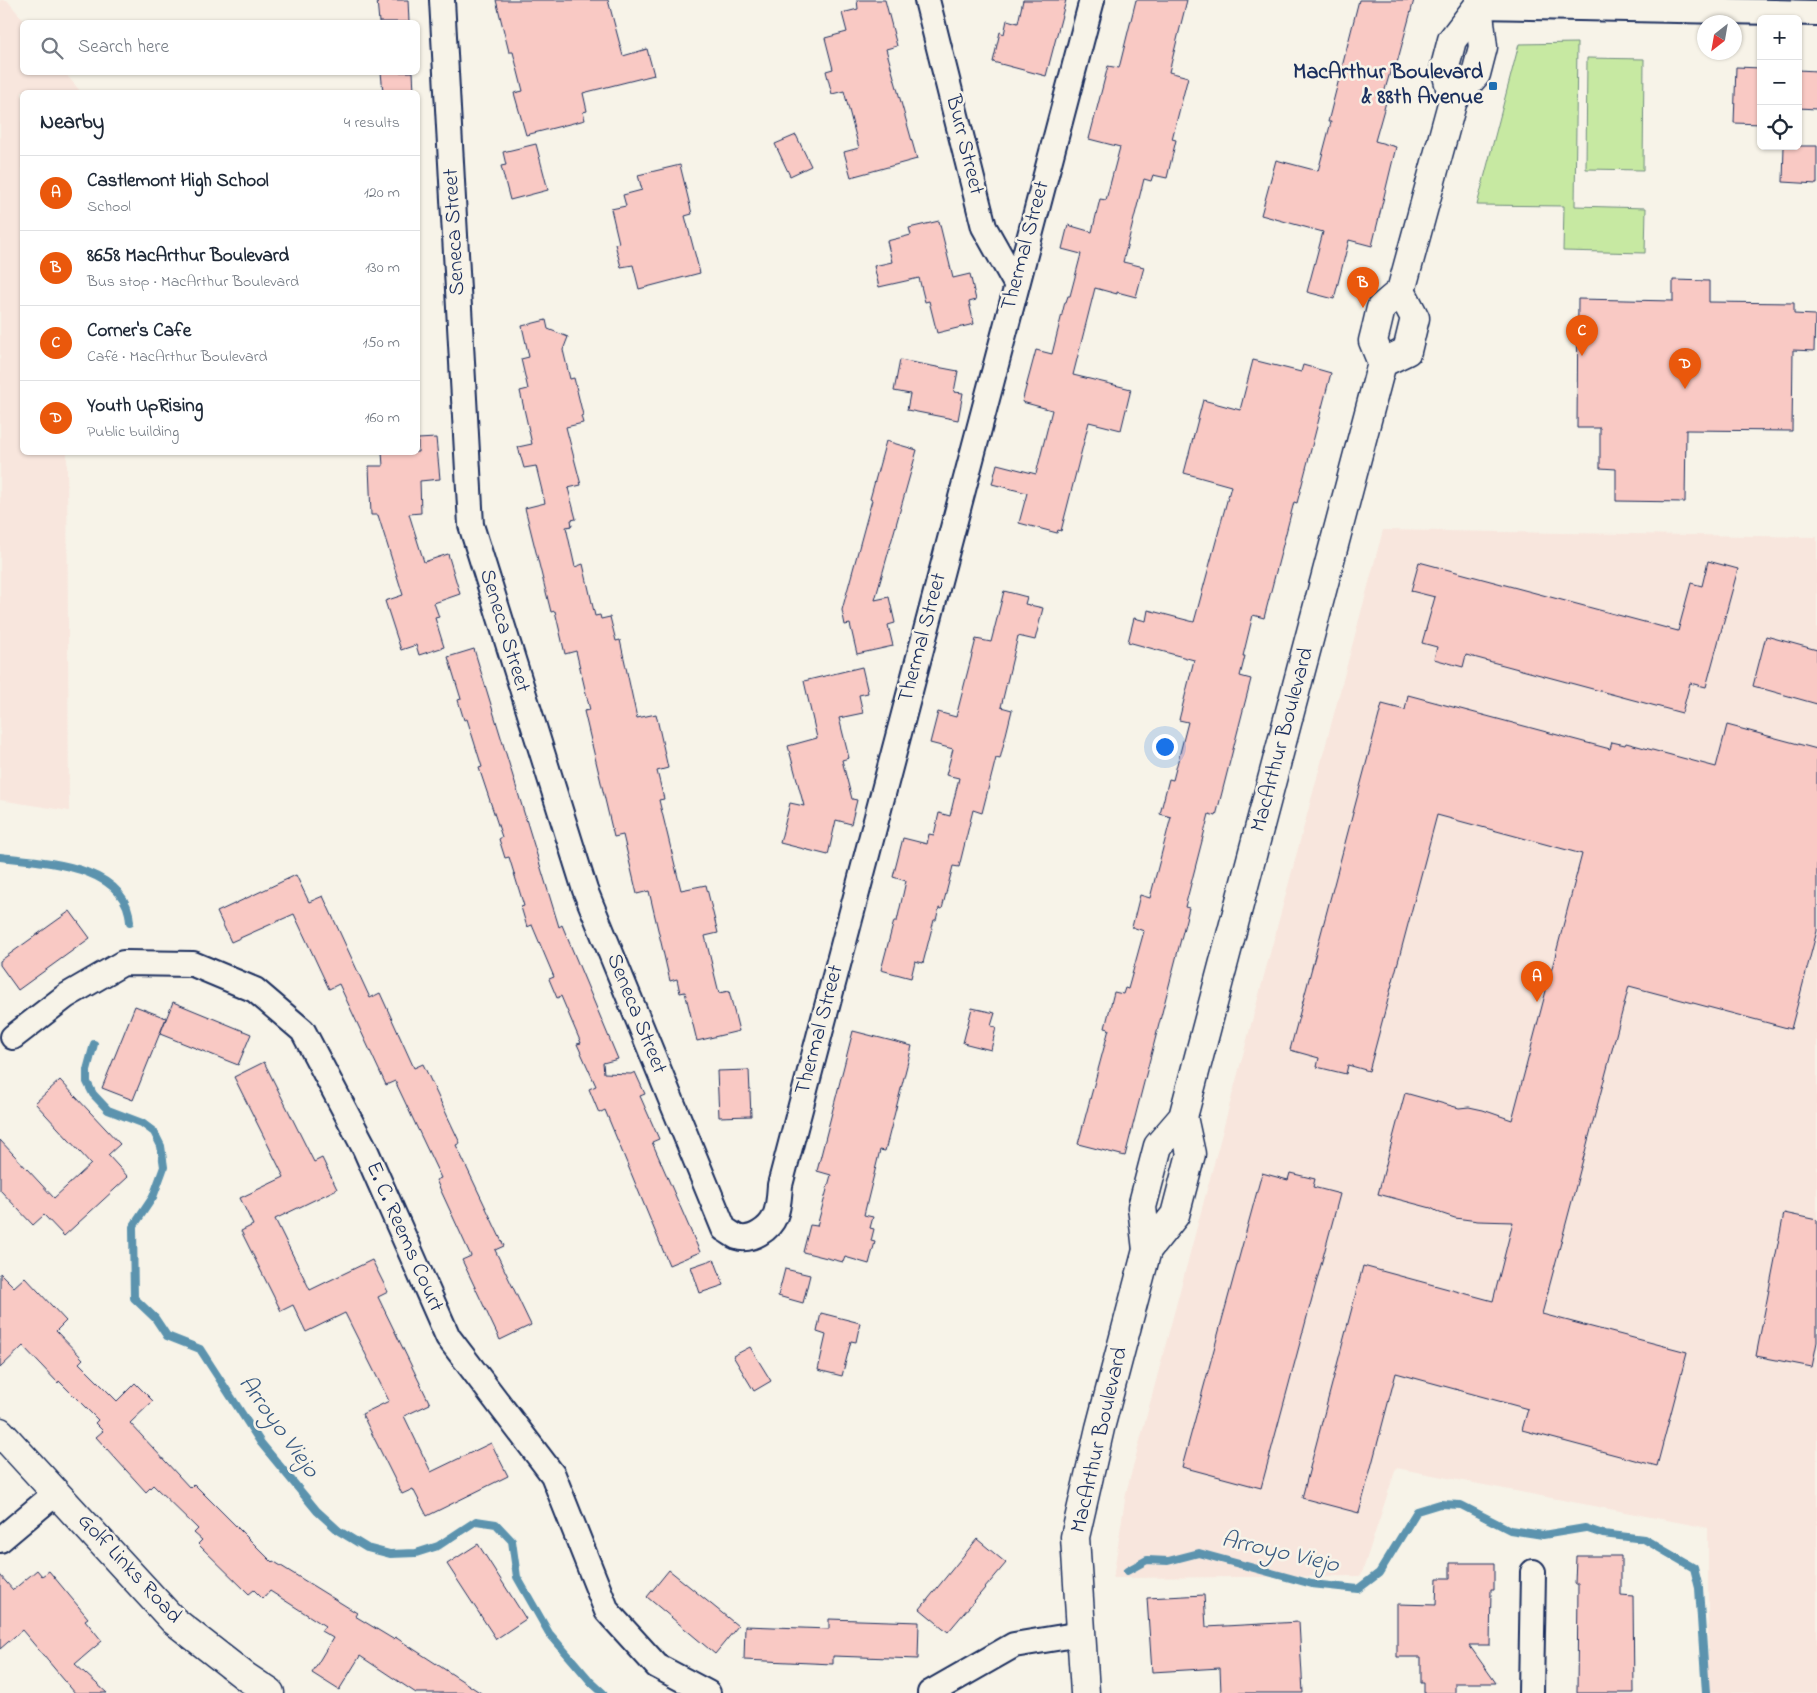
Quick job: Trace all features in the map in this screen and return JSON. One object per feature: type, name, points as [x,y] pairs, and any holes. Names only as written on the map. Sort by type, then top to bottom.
[{"type":"main road","points":[[1401,291],[1416,318],[1407,351],[1382,363],[1373,342],[1381,308],[1401,291],[1453,100],[1445,67],[1452,40],[1479,3]]},
{"type":"main road","name":"MacArthur Boulevard","points":[[1085,1693],[1075,1537],[1100,1428],[1147,1250],[1175,1215],[1191,1154],[1183,1117],[1382,363]]},
{"type":"main road","name":"Golf Links Road","points":[[0,1432],[174,1620],[246,1677],[270,1693]]},
{"type":"street","name":"Seneca Street","points":[[442,0],[471,525],[585,890],[724,1229]]},
{"type":"street","name":"Burr Street","points":[[927,0],[984,227],[1016,284]]},
{"type":"street","name":"Thermal Street","points":[[724,1229],[738,1238],[750,1237],[769,1227],[775,1218],[780,1186],[1092,0]]},
{"type":"street","points":[[1479,3],[1817,13]]},
{"type":"street","name":"E. C. Reems Court","points":[[13,1037],[66,996],[123,963],[193,964],[255,990],[303,1030],[365,1149],[448,1336],[554,1474],[607,1611],[657,1666],[708,1693]]},
{"type":"street","points":[[0,1540],[56,1494]]},
{"type":"street","points":[[1531,1693],[1533,1572]]},
{"type":"street","points":[[930,1693],[1014,1645],[1081,1634]]},
{"type":"shaded area","points":[[0,0],[7,0],[23,20],[20,20],[20,75],[67,75],[79,90],[20,90],[20,455],[67,455],[69,811],[0,800]]},
{"type":"shaded area","points":[[1383,530],[1817,537],[1817,1693],[1709,1693],[1708,1528],[1396,1468],[1361,1576],[1113,1578],[1126,1493]]},
{"type":"green space","points":[[1577,43],[1575,206],[1646,208],[1645,253],[1563,251],[1564,206],[1477,205],[1519,44]]},
{"type":"green space","points":[[1587,58],[1644,59],[1643,170],[1586,169]]},
{"type":"building","points":[[377,0],[408,0],[409,20],[379,20]]},
{"type":"building","points":[[496,0],[608,0],[623,56],[647,49],[654,75],[583,93],[587,111],[583,112],[585,120],[526,135],[514,93],[523,91],[513,52],[509,52]]},
{"type":"building","points":[[857,0],[885,0],[897,46],[886,49],[917,159],[851,177],[844,152],[859,148],[844,91],[832,94],[826,71],[833,69],[825,38],[847,32],[842,13],[858,9]]},
{"type":"building","points":[[1023,0],[1066,0],[1046,76],[993,62],[1000,32],[1004,34],[1007,20],[1018,23]]},
{"type":"building","points":[[1136,0],[1187,0],[1169,72],[1188,77],[1172,139],[1176,140],[1167,178],[1153,175],[1151,181],[1144,179],[1123,262],[1144,267],[1136,297],[1095,288],[1073,375],[1131,389],[1121,430],[1089,422],[1061,531],[1058,530],[1057,533],[1019,523],[1027,493],[992,484],[997,464],[1036,474],[1052,410],[1022,402],[1036,350],[1052,354],[1065,302],[1068,296],[1070,296],[1081,254],[1062,249],[1068,225],[1092,232],[1100,199],[1106,200],[1120,147],[1089,139],[1108,66],[1119,68]]},
{"type":"building","points":[[1359,0],[1414,0],[1397,63],[1393,62],[1382,100],[1386,102],[1375,141],[1396,147],[1372,246],[1349,240],[1334,299],[1307,292],[1323,232],[1261,215],[1276,160],[1318,171],[1331,122],[1328,122]]},
{"type":"building","points":[[1736,67],[1757,68],[1757,124],[1734,123]]},
{"type":"building","points":[[1802,70],[1817,71],[1817,109],[1802,108]]},
{"type":"building","points":[[381,75],[413,75],[414,90],[383,90]]},
{"type":"building","points":[[796,135],[811,166],[790,176],[775,144]]},
{"type":"building","points":[[536,144],[548,190],[510,200],[501,166],[506,165],[503,152]]},
{"type":"building","points":[[1802,146],[1817,146],[1817,184],[1783,182],[1784,150],[1802,150]]},
{"type":"building","points":[[680,165],[692,214],[685,216],[700,273],[639,289],[633,265],[621,267],[615,244],[619,243],[611,209],[626,206],[623,195],[642,190],[638,175]]},
{"type":"building","points":[[939,221],[953,278],[970,274],[976,300],[969,302],[974,324],[937,333],[929,301],[925,302],[919,278],[879,287],[874,266],[892,262],[887,241],[911,235],[909,228]]},
{"type":"building","points":[[1673,280],[1709,281],[1709,302],[1794,303],[1794,314],[1815,315],[1814,351],[1793,350],[1792,431],[1686,430],[1685,502],[1616,501],[1616,469],[1600,468],[1600,428],[1577,428],[1578,299],[1673,301]]},
{"type":"building","points":[[546,320],[548,329],[568,337],[563,350],[570,379],[574,378],[583,415],[581,416],[583,423],[566,427],[581,485],[568,488],[576,519],[571,520],[572,526],[566,527],[575,567],[583,564],[595,616],[600,615],[601,619],[610,617],[616,641],[620,640],[637,718],[656,714],[668,768],[657,771],[664,799],[659,800],[681,890],[706,885],[718,933],[705,936],[719,993],[729,991],[739,1031],[697,1041],[685,992],[680,993],[677,979],[670,981],[649,891],[637,894],[623,835],[614,837],[584,711],[590,710],[576,651],[565,654],[555,611],[551,612],[525,508],[545,503],[536,466],[524,468],[518,447],[532,444],[520,391],[528,389],[521,359],[529,357],[522,326]]},
{"type":"building","points":[[900,360],[958,371],[954,392],[963,393],[958,420],[907,410],[910,394],[894,391]]},
{"type":"building","points":[[1253,360],[1301,372],[1303,365],[1331,373],[1297,503],[1294,502],[1264,618],[1253,615],[1240,676],[1251,679],[1216,816],[1209,814],[1185,907],[1189,908],[1125,1156],[1078,1144],[1109,1029],[1105,1028],[1114,992],[1123,994],[1125,988],[1128,989],[1144,931],[1132,927],[1140,895],[1150,898],[1171,817],[1160,814],[1169,779],[1173,780],[1188,722],[1179,720],[1194,660],[1128,642],[1134,618],[1146,621],[1148,610],[1194,622],[1231,486],[1184,473],[1203,400],[1240,410]]},
{"type":"building","points":[[436,438],[440,479],[420,481],[421,513],[409,514],[424,562],[448,554],[460,594],[434,603],[439,617],[435,618],[444,647],[419,655],[416,645],[401,650],[385,601],[403,595],[378,515],[371,515],[369,466],[383,466],[382,455],[420,455],[420,439]]},
{"type":"building","points":[[886,441],[917,450],[875,600],[889,597],[895,623],[888,625],[893,646],[857,654],[850,624],[845,625],[842,610]]},
{"type":"building","points":[[1708,561],[1738,569],[1706,687],[1690,683],[1682,713],[1466,655],[1463,667],[1434,659],[1437,647],[1422,643],[1435,597],[1411,591],[1419,562],[1678,631],[1691,583],[1702,586]]},
{"type":"building","points":[[1004,591],[1027,597],[1025,604],[1043,608],[1035,640],[1018,636],[1001,707],[1012,710],[1000,759],[996,758],[982,813],[973,810],[959,867],[953,866],[942,909],[939,908],[936,920],[934,920],[923,963],[915,961],[911,978],[881,970],[894,921],[897,921],[906,881],[893,877],[903,838],[927,844],[929,834],[934,835],[939,813],[950,816],[959,778],[946,775],[953,749],[930,743],[938,712],[956,717],[976,639],[991,642]]},
{"type":"building","points":[[1766,636],[1817,650],[1817,704],[1753,686]]},
{"type":"building","points":[[474,649],[559,927],[562,925],[618,1059],[603,1063],[604,1073],[631,1074],[635,1072],[645,1094],[640,1096],[659,1139],[652,1142],[700,1252],[669,1265],[605,1110],[599,1113],[589,1089],[596,1086],[577,1044],[581,1043],[561,996],[557,998],[549,979],[554,977],[532,925],[527,927],[521,907],[524,906],[509,857],[505,858],[499,839],[502,837],[479,768],[482,767],[467,719],[464,720],[458,700],[461,699],[448,657]]},
{"type":"building","points":[[862,667],[868,693],[859,695],[863,713],[839,718],[849,758],[842,760],[852,799],[857,800],[851,824],[836,820],[828,855],[780,843],[790,803],[804,806],[788,746],[817,738],[804,681]]},
{"type":"building","points":[[1408,695],[1610,749],[1612,742],[1625,745],[1626,743],[1716,767],[1727,725],[1817,749],[1817,931],[1791,1029],[1629,986],[1542,1314],[1687,1352],[1657,1466],[1522,1430],[1528,1409],[1396,1373],[1359,1513],[1302,1498],[1363,1266],[1493,1301],[1513,1222],[1455,1218],[1431,1208],[1378,1194],[1405,1093],[1459,1108],[1469,1107],[1483,1110],[1512,1120],[1582,854],[1437,815],[1369,1071],[1348,1065],[1346,1074],[1317,1067],[1319,1058],[1290,1050],[1382,704],[1405,710]]},
{"type":"building","points":[[296,875],[309,902],[323,896],[370,998],[380,993],[414,1068],[423,1064],[460,1143],[456,1145],[504,1246],[495,1250],[531,1325],[500,1340],[462,1260],[471,1256],[436,1180],[441,1178],[395,1081],[386,1085],[339,984],[329,989],[294,914],[231,942],[217,912]]},
{"type":"building","points":[[70,911],[90,938],[18,990],[0,965],[0,961]]},
{"type":"building","points":[[173,1002],[251,1034],[238,1065],[160,1034]]},
{"type":"building","points":[[135,1006],[166,1018],[133,1100],[102,1088]]},
{"type":"building","points":[[972,1008],[995,1013],[991,1026],[996,1027],[991,1050],[963,1043]]},
{"type":"building","points":[[853,1031],[912,1046],[885,1151],[880,1150],[864,1215],[873,1217],[870,1228],[874,1229],[871,1241],[875,1242],[869,1264],[845,1257],[843,1262],[803,1252],[810,1225],[817,1226],[831,1175],[817,1171]]},
{"type":"building","points":[[264,1062],[314,1162],[322,1158],[337,1189],[275,1219],[310,1290],[372,1260],[388,1292],[378,1297],[430,1404],[404,1416],[431,1472],[491,1443],[508,1476],[427,1516],[413,1489],[402,1494],[362,1414],[389,1401],[345,1313],[306,1332],[293,1305],[281,1311],[241,1231],[253,1225],[240,1198],[284,1177],[234,1077]]},
{"type":"building","points":[[749,1070],[751,1116],[719,1117],[717,1071]]},
{"type":"building","points":[[60,1080],[120,1144],[108,1155],[128,1177],[64,1236],[44,1215],[33,1225],[0,1190],[0,1140],[54,1198],[91,1164],[35,1103]]},
{"type":"building","points":[[1262,1173],[1288,1180],[1290,1173],[1315,1179],[1313,1187],[1340,1194],[1261,1488],[1182,1467]]},
{"type":"building","points":[[1784,1213],[1817,1220],[1817,1342],[1812,1367],[1756,1356]]},
{"type":"building","points":[[714,1259],[724,1285],[700,1293],[691,1267]]},
{"type":"building","points":[[785,1269],[810,1275],[803,1303],[778,1296]]},
{"type":"building","points":[[0,1273],[14,1287],[25,1277],[66,1321],[56,1331],[83,1359],[79,1363],[117,1401],[135,1383],[153,1401],[130,1423],[190,1488],[194,1484],[272,1562],[357,1613],[355,1616],[393,1639],[395,1637],[481,1693],[416,1693],[360,1656],[339,1690],[312,1673],[333,1638],[321,1631],[325,1626],[270,1591],[263,1599],[254,1590],[249,1594],[198,1544],[202,1540],[194,1533],[198,1529],[153,1485],[146,1492],[96,1437],[103,1431],[95,1423],[98,1420],[59,1381],[58,1383],[23,1346],[0,1368]]},
{"type":"building","points":[[821,1313],[860,1323],[856,1342],[851,1341],[842,1376],[818,1370],[826,1335],[817,1332]]},
{"type":"building","points":[[750,1347],[771,1381],[754,1391],[733,1356]]},
{"type":"building","points":[[977,1539],[1006,1563],[948,1632],[920,1609]]},
{"type":"building","points":[[478,1544],[526,1619],[496,1639],[447,1564]]},
{"type":"building","points":[[1576,1556],[1621,1556],[1621,1595],[1633,1596],[1634,1693],[1577,1693],[1578,1584],[1575,1584]]},
{"type":"building","points":[[1450,1563],[1494,1563],[1494,1590],[1491,1590],[1490,1645],[1469,1645],[1496,1683],[1455,1683],[1455,1693],[1424,1693],[1424,1683],[1421,1683],[1421,1657],[1397,1657],[1397,1604],[1436,1605],[1437,1578],[1450,1578]]},
{"type":"building","points":[[37,1570],[42,1576],[49,1571],[88,1618],[85,1620],[102,1641],[75,1664],[107,1693],[75,1693],[22,1630],[0,1649],[0,1575],[13,1590]]},
{"type":"building","points":[[669,1570],[738,1626],[715,1654],[647,1597]]},
{"type":"building","points":[[1204,1595],[1206,1627],[1299,1622],[1303,1693],[1221,1693],[1220,1668],[1152,1672],[1147,1598]]},
{"type":"building","points":[[829,1619],[919,1622],[918,1659],[833,1656],[833,1664],[744,1660],[745,1626],[829,1629]]},
{"type":"waterway","name":"Arroyo Viejo","points":[[0,857],[59,864],[99,877],[114,888],[125,903],[130,922]]},
{"type":"waterway","name":"Arroyo Viejo","points":[[94,1044],[87,1070],[87,1082],[93,1094],[108,1110],[142,1123],[154,1132],[161,1146],[164,1167],[153,1197],[133,1227],[134,1298],[155,1318],[167,1336],[200,1349],[261,1443],[317,1511],[339,1531],[367,1548],[390,1554],[416,1553],[438,1546],[476,1521],[496,1524],[512,1541],[517,1577],[549,1633],[591,1682],[603,1693]]},
{"type":"waterway","name":"Arroyo Viejo","points":[[1127,1571],[1147,1560],[1168,1561],[1199,1553],[1312,1584],[1358,1589],[1379,1573],[1417,1511],[1440,1504],[1461,1505],[1510,1530],[1543,1535],[1585,1528],[1603,1534],[1644,1539],[1694,1568],[1699,1588],[1706,1693]]},
{"type":"place","name":"MacArthur Boulevard & 88th Avenue","points":[[1493,86]]},
{"type":"place","name":"8658 MacArthur Boulevard","points":[[1363,308]]},
{"type":"place","name":"Corner's Cafe","points":[[1582,356]]},
{"type":"place","name":"Youth UpRising","points":[[1685,389]]},
{"type":"place","name":"Castlemont High School","points":[[1537,1002]]}]
